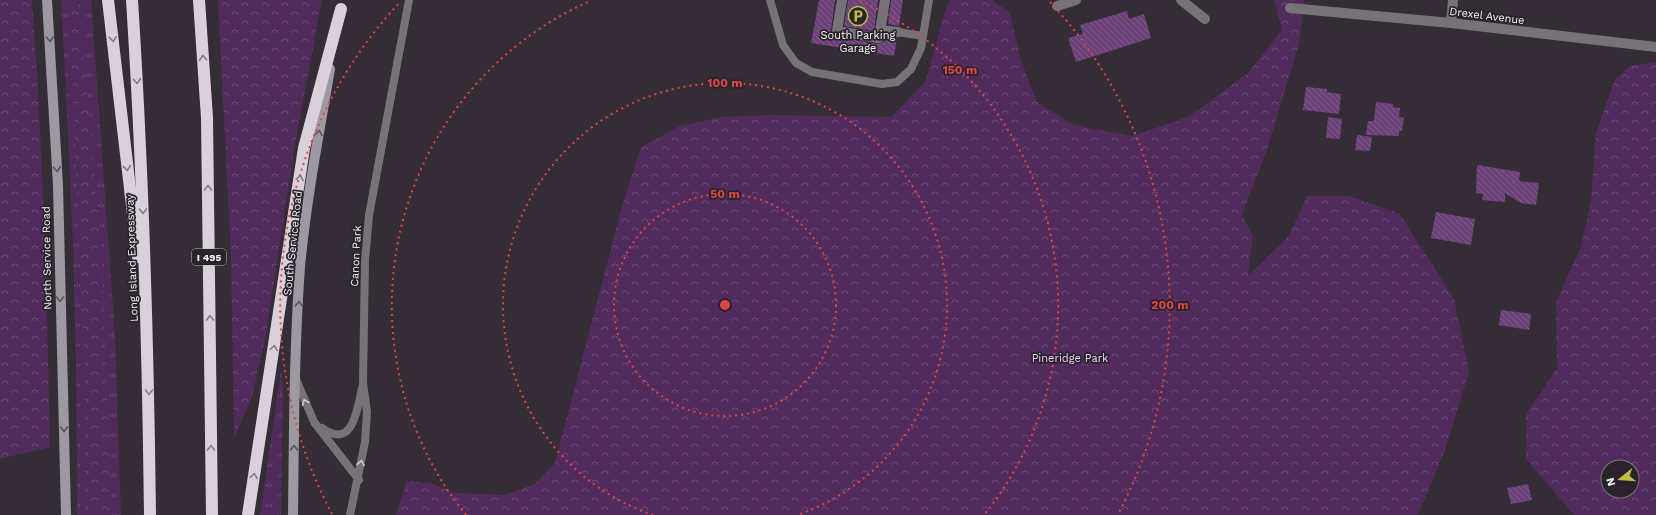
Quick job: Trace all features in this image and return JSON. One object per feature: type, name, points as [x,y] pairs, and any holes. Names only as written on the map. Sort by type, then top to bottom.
[{"type":"highway","points":[[108,0],[148,353]]},
{"type":"highway","name":"Long Island Expressway","points":[[132,0],[140,121],[148,353],[150,515]]},
{"type":"highway","name":"I 495","points":[[199,0],[207,118],[212,515]]},
{"type":"highway","points":[[248,515],[304,148],[341,4]]},
{"type":"main road","name":"North Service Road","points":[[47,0],[58,185],[66,515]]},
{"type":"main road","name":"South Service Road","points":[[293,515],[295,378],[300,266],[318,137],[341,4]]},
{"type":"street","points":[[842,0],[837,31],[878,38],[885,0]]},
{"type":"street","points":[[1057,6],[1076,0]]},
{"type":"street","points":[[1181,0],[1205,19]]},
{"type":"street","points":[[1450,23],[1453,0]]},
{"type":"street","name":"Drexel Avenue","points":[[1290,8],[1450,23],[1656,48]]},
{"type":"street","points":[[880,30],[898,32]]},
{"type":"lane","name":"Canon Park","points":[[350,515],[359,480],[365,442],[367,412],[363,383],[365,261],[369,215],[409,0]]},
{"type":"lane","points":[[770,0],[783,45],[796,63],[812,72],[882,84],[897,82],[912,68],[921,48],[929,0]]},
{"type":"lane","points":[[898,32],[923,36]]},
{"type":"lane","points":[[295,378],[314,422],[359,480]]},
{"type":"lane","points":[[314,422],[329,433],[338,435],[348,431],[355,419],[363,383]]},
{"type":"green space","points":[[0,0],[32,0],[44,224],[50,447],[0,459]]},
{"type":"green space","points":[[61,0],[91,0],[115,335],[121,515],[77,515],[73,257]]},
{"type":"green space","points":[[69,0],[78,0],[102,256],[111,515],[85,515],[85,378]]},
{"type":"green space","points":[[218,0],[322,0],[296,139],[265,340],[252,397],[234,438],[231,256]]},
{"type":"green space","name":"Pineridge Park","points":[[950,0],[992,0],[1010,13],[1021,61],[1037,102],[1074,125],[1132,136],[1188,117],[1248,73],[1282,30],[1274,0],[1304,0],[1299,44],[1266,153],[1242,214],[1253,236],[1248,276],[1289,236],[1307,196],[1349,196],[1400,214],[1454,299],[1469,372],[1445,450],[1418,515],[396,515],[407,481],[430,483],[456,493],[504,495],[535,484],[555,463],[621,210],[641,147],[680,126],[721,117],[770,115],[891,117],[926,81],[943,18]]},
{"type":"green space","points":[[1656,62],[1656,515],[1574,515],[1526,459],[1526,414],[1557,368],[1556,302],[1581,247],[1591,200],[1596,133],[1615,79],[1630,66]]},
{"type":"green space","points":[[281,370],[283,386],[281,515],[260,515]]},
{"type":"building","points":[[819,0],[835,0],[831,30],[833,36],[878,44],[884,42],[886,37],[897,38],[894,56],[811,43]]},
{"type":"building","points":[[848,0],[878,0],[874,31],[844,26]]},
{"type":"building","points":[[891,0],[903,0],[899,26],[888,24]]},
{"type":"building","points":[[1127,11],[1129,19],[1144,14],[1151,38],[1076,62],[1068,38],[1083,34],[1080,25]]},
{"type":"building","points":[[1306,87],[1327,89],[1327,92],[1341,94],[1339,114],[1303,110]]},
{"type":"building","points":[[1376,102],[1393,104],[1393,107],[1400,108],[1399,117],[1404,118],[1402,131],[1399,131],[1399,136],[1366,135],[1368,121],[1374,121]]},
{"type":"building","points":[[1328,117],[1342,119],[1340,139],[1326,138]]},
{"type":"building","points":[[1357,135],[1372,137],[1370,151],[1355,150]]},
{"type":"building","points":[[1477,165],[1520,172],[1519,181],[1539,183],[1536,205],[1521,203],[1505,193],[1505,202],[1482,200],[1483,194],[1476,193]]},
{"type":"building","points":[[1436,212],[1475,219],[1471,245],[1431,238]]},
{"type":"building","points":[[1501,310],[1531,314],[1529,330],[1499,325]]},
{"type":"building","points":[[1528,484],[1532,500],[1511,504],[1507,488]]},
{"type":"place","name":"South Parking Garage","points":[[858,16]]}]
